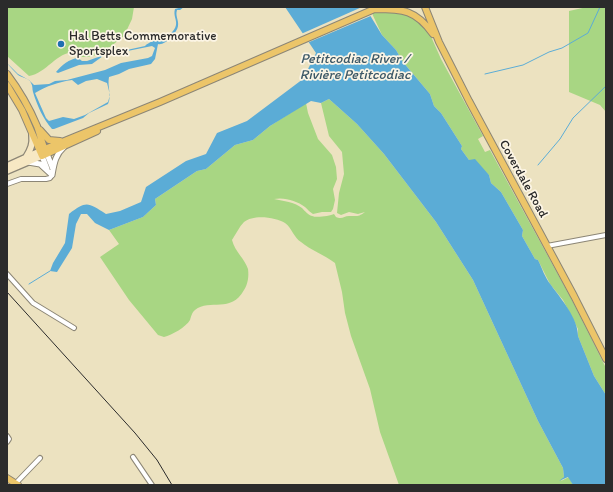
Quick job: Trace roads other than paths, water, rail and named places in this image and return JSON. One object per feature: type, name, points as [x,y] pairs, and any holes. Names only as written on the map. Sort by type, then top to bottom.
[{"type":"main road","name":"Coverdale Road","points":[[425,7],[439,42],[478,119],[605,356]]},
{"type":"main road","points":[[429,7],[431,21]]},
{"type":"main road","points":[[7,166],[42,154],[377,8],[406,11],[417,17],[425,24],[439,42]]},
{"type":"main road","points":[[7,74],[18,88],[42,134],[49,140],[64,144]]},
{"type":"main road","points":[[8,88],[22,110],[42,154]]},
{"type":"main road","points":[[37,126],[42,154]]},
{"type":"main road","points":[[7,172],[27,159],[33,142],[32,131]]},
{"type":"main road","points":[[7,478],[17,484]]},
{"type":"street","points":[[8,88],[18,88]]},
{"type":"street","points":[[7,184],[21,179],[46,180],[50,178],[57,155],[64,144]]},
{"type":"street","points":[[42,154],[51,172]]},
{"type":"street","points":[[27,159],[40,164],[51,172]]},
{"type":"street","points":[[547,246],[606,235]]},
{"type":"street","points":[[7,274],[33,303],[74,328]]},
{"type":"street","points":[[133,457],[152,485]]},
{"type":"street","points":[[17,484],[40,458]]},
{"type":"water","points":[[184,7],[177,10],[177,29],[167,41],[158,44],[155,59],[151,64],[129,69],[109,77],[109,93],[107,83],[97,79],[86,81],[78,85],[72,80],[62,82],[48,86],[35,93],[46,118],[49,121],[63,117],[74,119],[85,115],[108,102],[110,97],[108,104],[89,113],[83,118],[52,129],[41,112],[30,81],[34,85],[49,84],[55,81],[67,80],[105,70],[121,63],[148,58],[152,56],[155,48],[152,46],[103,56],[92,64],[79,65],[58,73],[56,72],[66,63],[78,58],[82,61],[87,61],[104,55],[145,46],[152,41],[167,36],[171,33],[174,30],[176,21],[174,13],[175,9]]},
{"type":"water","name":"Petitcodiac River / Rivière Petitcodiac","points":[[285,7],[365,7],[382,35],[396,50],[403,62],[430,94],[434,106],[441,113],[462,146],[461,149],[469,160],[475,159],[489,175],[491,183],[501,192],[523,230],[522,236],[535,259],[538,260],[547,279],[572,316],[578,336],[594,376],[606,395],[606,485],[573,485],[568,477],[559,481],[564,477],[563,468],[538,421],[473,280],[436,222],[384,154],[357,124],[329,99],[321,103],[311,101],[270,126],[253,140],[235,145],[206,169],[197,171],[155,199],[156,205],[143,217],[109,230],[95,223],[87,214],[81,214],[76,224],[72,248],[57,272],[50,271],[65,243],[69,214],[84,205],[91,205],[106,214],[120,211],[141,202],[146,187],[186,161],[206,154],[217,133],[247,121],[303,79],[316,53]]},
{"type":"water","points":[[7,63],[18,74],[30,81],[18,75]]},
{"type":"waterway","points":[[485,74],[523,65],[549,52],[562,48],[588,33],[600,7]]},
{"type":"waterway","points":[[538,165],[560,139],[573,118],[606,86]]},
{"type":"waterway","points":[[29,284],[50,271]]},
{"type":"railway","points":[[7,292],[135,433],[157,460],[172,485]]},
{"type":"place","name":"Hal Betts Commemorative Sportsplex","points":[[61,44]]}]
